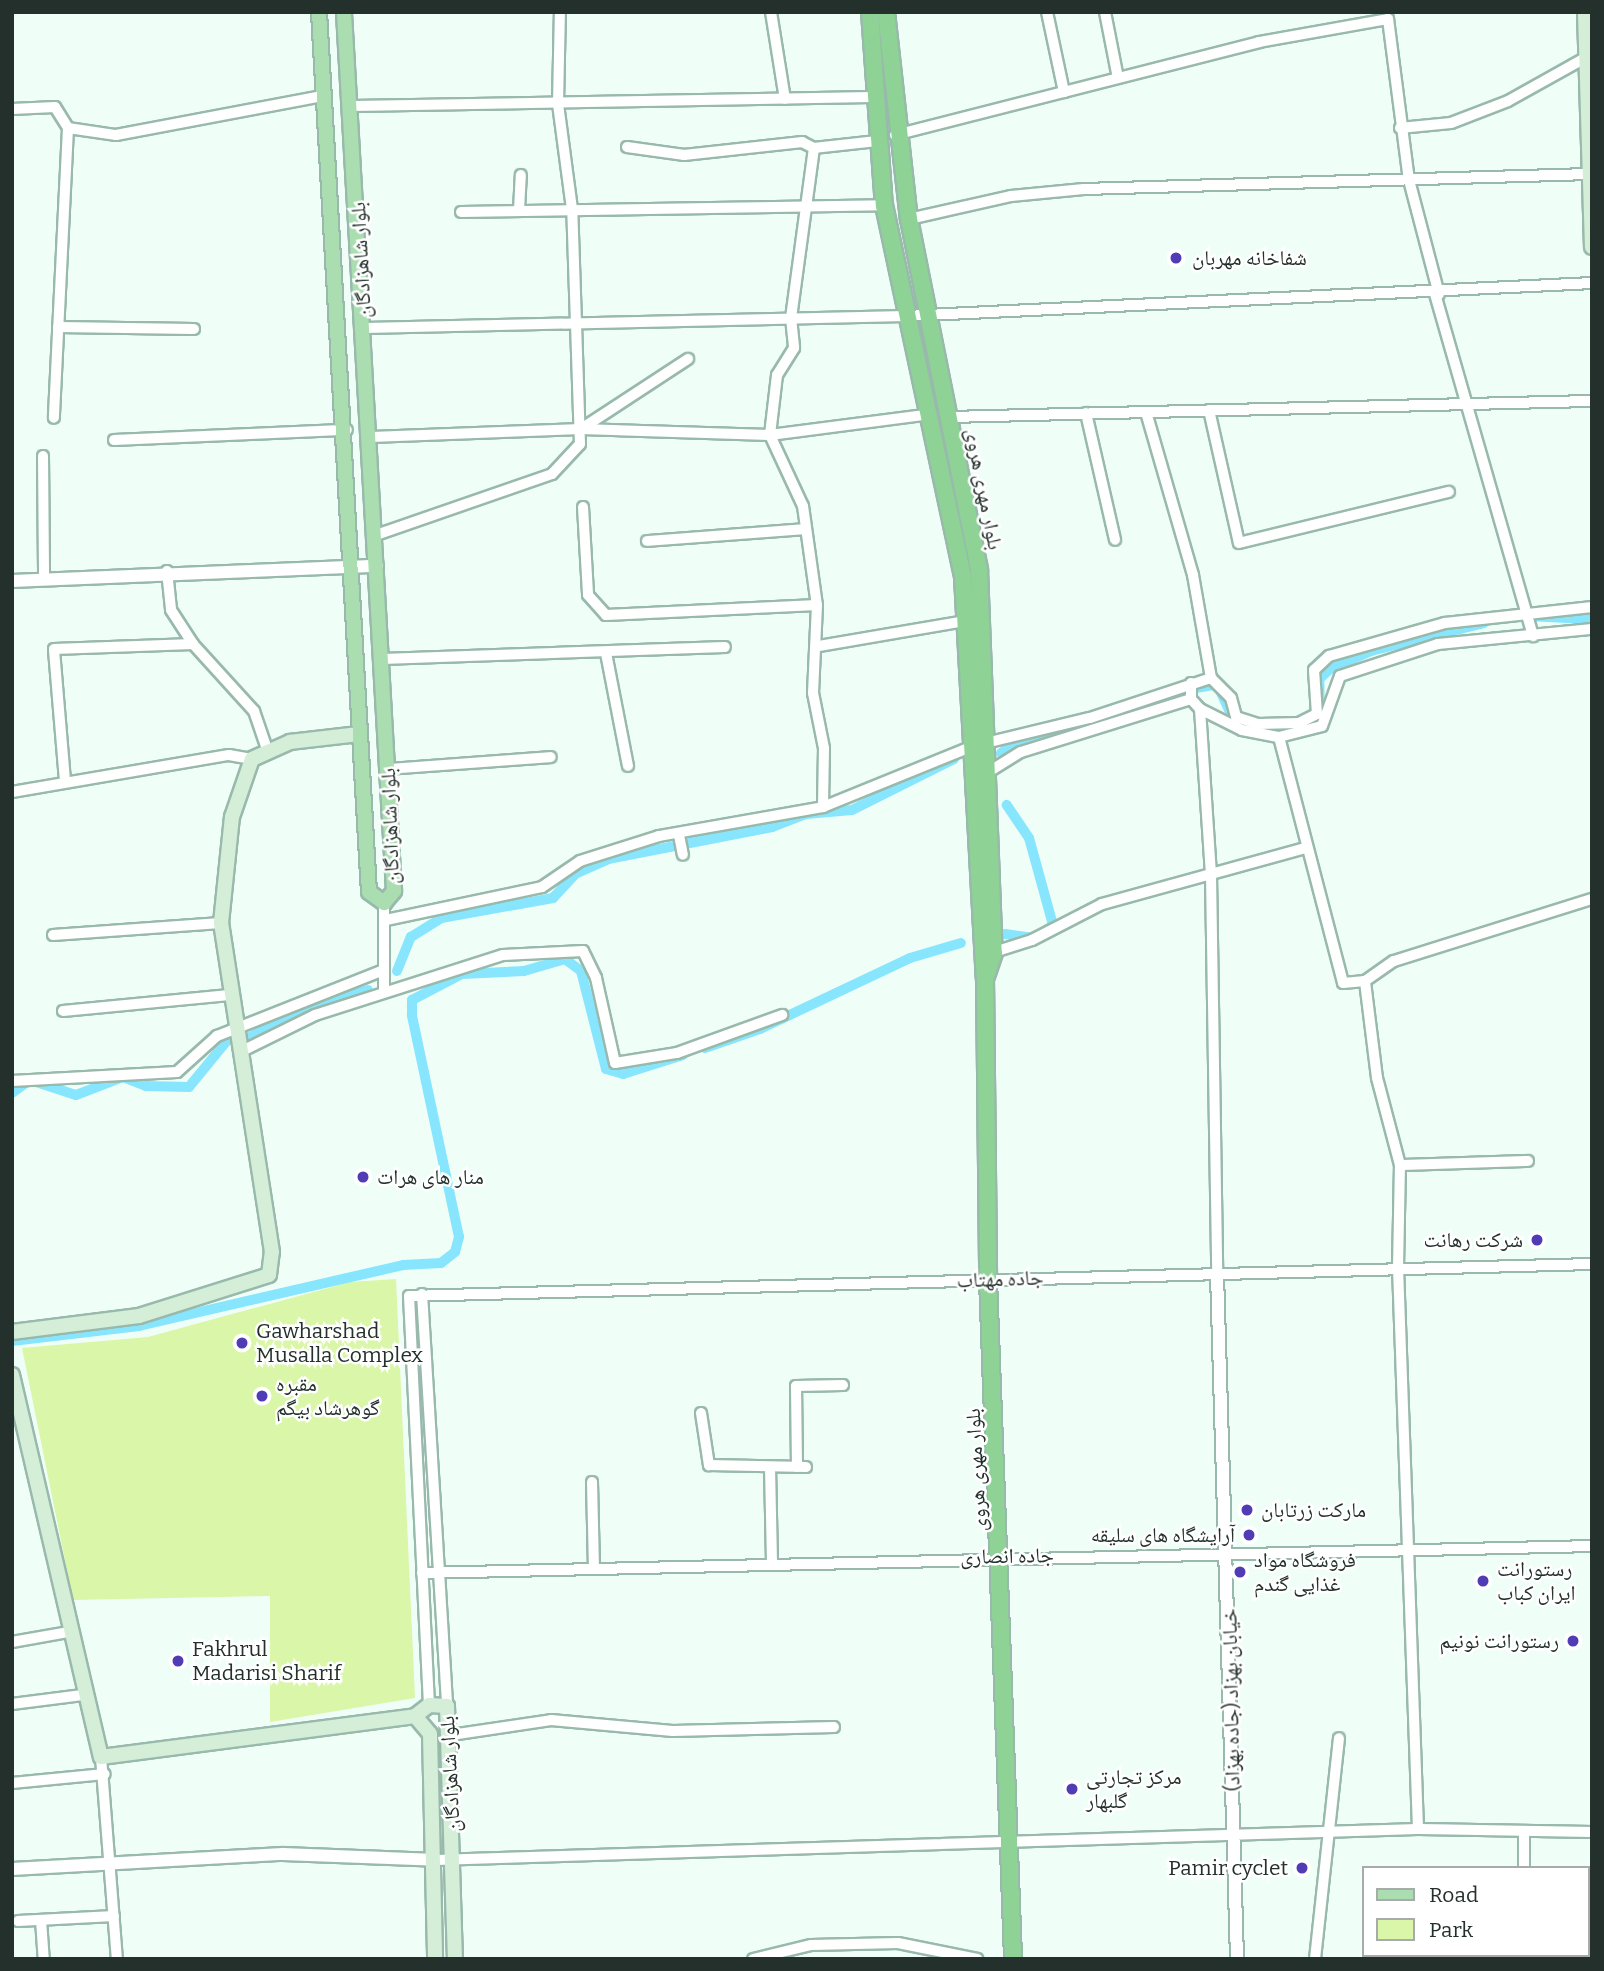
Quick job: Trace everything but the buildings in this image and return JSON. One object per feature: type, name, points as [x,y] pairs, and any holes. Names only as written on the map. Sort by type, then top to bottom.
[{"type":"highway","name":"بلوار مهری هروی","points":[[870,12],[872,97],[884,205],[906,316],[930,414],[966,621],[987,953]]},
{"type":"highway","name":"بلوار مهری هروی","points":[[886,12],[895,135],[925,313],[979,570],[990,741],[985,978],[988,1279],[1001,1556],[1013,1959]]},
{"type":"main road","name":"بلوار شاهزادگان","points":[[319,12],[322,96],[347,430],[350,569],[369,892],[384,903],[394,891],[365,328],[344,12]]},
{"type":"main road","points":[[1585,12],[1592,247]]},
{"type":"main road","points":[[12,1332],[139,1316],[269,1275],[272,1252],[242,1051],[229,995],[221,923],[232,817],[252,759],[267,749],[359,734]]},
{"type":"main road","points":[[12,1375],[82,1695],[101,1757],[415,1716]]},
{"type":"main road","name":"بلوار شاهزادگان","points":[[435,1959],[436,1860],[430,1734],[415,1716],[429,1705],[447,1706],[451,1735],[456,1959]]},
{"type":"street","points":[[376,536],[552,474],[580,444],[578,322],[572,209],[558,104],[560,12]]},
{"type":"street","points":[[771,12],[785,99]]},
{"type":"street","points":[[1047,12],[1064,92]]},
{"type":"street","points":[[1105,12],[1118,78]]},
{"type":"street","points":[[895,135],[1118,78],[1388,19],[1400,128],[1409,180],[1437,294],[1533,636]]},
{"type":"street","points":[[1400,128],[1451,123],[1587,57]]},
{"type":"street","points":[[68,128],[116,135],[322,96]]},
{"type":"street","points":[[352,106],[872,97]]},
{"type":"street","points":[[12,109],[55,107],[68,128],[54,418]]},
{"type":"street","points":[[627,148],[684,155],[802,142],[814,148],[877,141]]},
{"type":"street","points":[[814,148],[811,208],[791,318],[794,348],[778,374],[770,435],[803,506],[817,605],[819,646],[813,693],[824,748],[823,807]]},
{"type":"street","points":[[909,219],[1011,195],[1084,190],[1590,174]]},
{"type":"street","points":[[519,210],[521,175]]},
{"type":"street","points":[[461,212],[884,205]]},
{"type":"street","points":[[365,328],[906,316],[925,313],[1437,294],[1592,283]]},
{"type":"street","points":[[58,327],[194,329]]},
{"type":"street","points":[[581,429],[688,359]]},
{"type":"street","points":[[948,417],[1592,401]]},
{"type":"street","points":[[1209,410],[1239,543],[1449,492]]},
{"type":"street","points":[[1146,412],[1193,575],[1212,678],[1231,698],[1236,717],[1258,724],[1299,723],[1317,715],[1314,670],[1329,656],[1445,623],[1592,607]]},
{"type":"street","points":[[1086,413],[1115,540]]},
{"type":"street","points":[[371,437],[581,429],[770,435],[930,414]]},
{"type":"street","points":[[114,440],[347,430]]},
{"type":"street","points":[[43,456],[44,576]]},
{"type":"street","points":[[583,506],[588,595],[606,615],[817,605]]},
{"type":"street","points":[[647,541],[805,528]]},
{"type":"street","points":[[12,580],[44,576],[167,571],[350,569],[377,566]]},
{"type":"street","points":[[167,571],[171,610],[193,644],[254,711],[267,749]]},
{"type":"street","points":[[819,646],[966,621]]},
{"type":"street","points":[[1191,682],[1191,699],[1200,709],[1242,730],[1279,737],[1322,726],[1340,676],[1438,644],[1592,629]]},
{"type":"street","points":[[65,781],[54,649],[193,644]]},
{"type":"street","points":[[382,659],[725,647]]},
{"type":"street","points":[[606,653],[628,766]]},
{"type":"street","points":[[386,920],[542,887],[580,861],[679,835],[823,807],[973,746],[1090,718],[1191,682],[1212,678]]},
{"type":"street","points":[[990,771],[1021,752],[1191,699]]},
{"type":"street","points":[[1200,709],[1211,875],[1217,1273]]},
{"type":"street","points":[[1279,737],[1343,983],[1365,981],[1394,961],[1592,899]]},
{"type":"street","points":[[12,792],[229,755],[252,759]]},
{"type":"street","points":[[388,769],[551,757]]},
{"type":"street","points":[[679,835],[683,855]]},
{"type":"street","points":[[987,953],[1102,904],[1306,848]]},
{"type":"street","points":[[384,903],[386,920],[381,971],[384,992]]},
{"type":"street","points":[[53,935],[221,923]]},
{"type":"street","points":[[242,1051],[315,1015],[477,958],[583,951],[596,978],[615,1063],[677,1053],[782,1015]]},
{"type":"street","points":[[12,1080],[165,1075],[236,1028],[381,971]]},
{"type":"street","points":[[1365,981],[1377,1078],[1401,1165],[1398,1268],[1418,1829]]},
{"type":"street","points":[[63,1011],[229,995]]},
{"type":"street","points":[[1401,1165],[1528,1161]]},
{"type":"street","name":"جاده مهتاب","points":[[422,1573],[409,1296],[1592,1264]]},
{"type":"street","name":"خیابان بهزاد (جاده بهزاد)","points":[[1217,1273],[1237,1959]]},
{"type":"street","points":[[422,1294],[447,1706]]},
{"type":"street","points":[[702,1413],[709,1465],[802,1467],[796,1386],[843,1385]]},
{"type":"street","points":[[770,1467],[772,1562]]},
{"type":"street","points":[[592,1482],[594,1567]]},
{"type":"street","name":"جاده انصاری","points":[[422,1573],[1001,1556],[1592,1546]]},
{"type":"street","points":[[422,1573],[429,1705]]},
{"type":"street","points":[[12,1642],[69,1632]]},
{"type":"street","points":[[12,1704],[82,1695]]},
{"type":"street","points":[[451,1735],[551,1720],[673,1731],[834,1727]]},
{"type":"street","points":[[1315,1959],[1331,1835],[1339,1738]]},
{"type":"street","points":[[101,1757],[113,1863],[117,1959]]},
{"type":"street","points":[[12,1783],[105,1774]]},
{"type":"street","points":[[12,1869],[283,1854],[454,1860],[1011,1842],[1331,1835],[1418,1829],[1592,1832]]},
{"type":"street","points":[[1524,1831],[1524,1866]]},
{"type":"street","points":[[18,1922],[114,1916]]},
{"type":"street","points":[[41,1920],[44,1959]]},
{"type":"street","points":[[753,1959],[811,1945],[898,1943],[977,1959]]},
{"type":"green space","points":[[396,1279],[415,1698],[270,1722],[270,1596],[73,1600],[22,1348],[148,1337],[350,1282]]},
{"type":"waterway","points":[[1528,616],[1587,619]]},
{"type":"waterway","points":[[1127,715],[1179,691],[1217,684],[1234,721],[1255,729],[1301,728],[1320,718],[1319,679],[1330,669],[1371,651],[1484,623]]},
{"type":"waterway","points":[[1015,740],[1089,727]]},
{"type":"waterway","points":[[1001,753],[1021,739]]},
{"type":"waterway","points":[[397,971],[411,937],[441,918],[553,898],[575,874],[608,859],[772,827],[806,814],[852,810],[954,759]]},
{"type":"waterway","points":[[1005,934],[1034,938],[1053,925],[1029,838],[1007,805]]},
{"type":"waterway","points":[[705,1048],[760,1029],[910,958],[961,943]]},
{"type":"waterway","points":[[12,1341],[139,1326],[403,1265],[441,1263],[455,1252],[459,1237],[412,1015],[412,1000],[462,974],[524,971],[565,959],[581,971],[606,1069],[623,1074],[683,1055]]},
{"type":"waterway","points":[[250,1037],[303,1010],[368,990]]},
{"type":"waterway","points":[[12,1093],[30,1080],[76,1095],[123,1077],[146,1086],[189,1087],[226,1042]]},
{"type":"place","name":"شفاخانه مهربان","points":[[1176,258]]},
{"type":"place","name":"منار های هرات","points":[[363,1177]]},
{"type":"place","name":"شرکت رهانت","points":[[1537,1240]]},
{"type":"place","name":"Gawharshad Musalla Complex","points":[[242,1343]]},
{"type":"place","name":"مقبره گوهرشاد بیگم","points":[[262,1396]]},
{"type":"place","name":"مارکت زرتابان","points":[[1247,1510]]},
{"type":"place","name":"آرایشگاه های سلیقه","points":[[1249,1535]]},
{"type":"place","name":"فروشگاه مواد غذایی گندم","points":[[1240,1572]]},
{"type":"place","name":"رستورانت ایران کباب","points":[[1483,1581]]},
{"type":"place","name":"رستورانت نونیم","points":[[1573,1641]]},
{"type":"place","name":"Fakhrul Madarisi Sharif","points":[[178,1661]]},
{"type":"place","name":"مرکز تجارتی گلبهار","points":[[1072,1789]]},
{"type":"place","name":"Pamir cyclet","points":[[1302,1868]]}]
